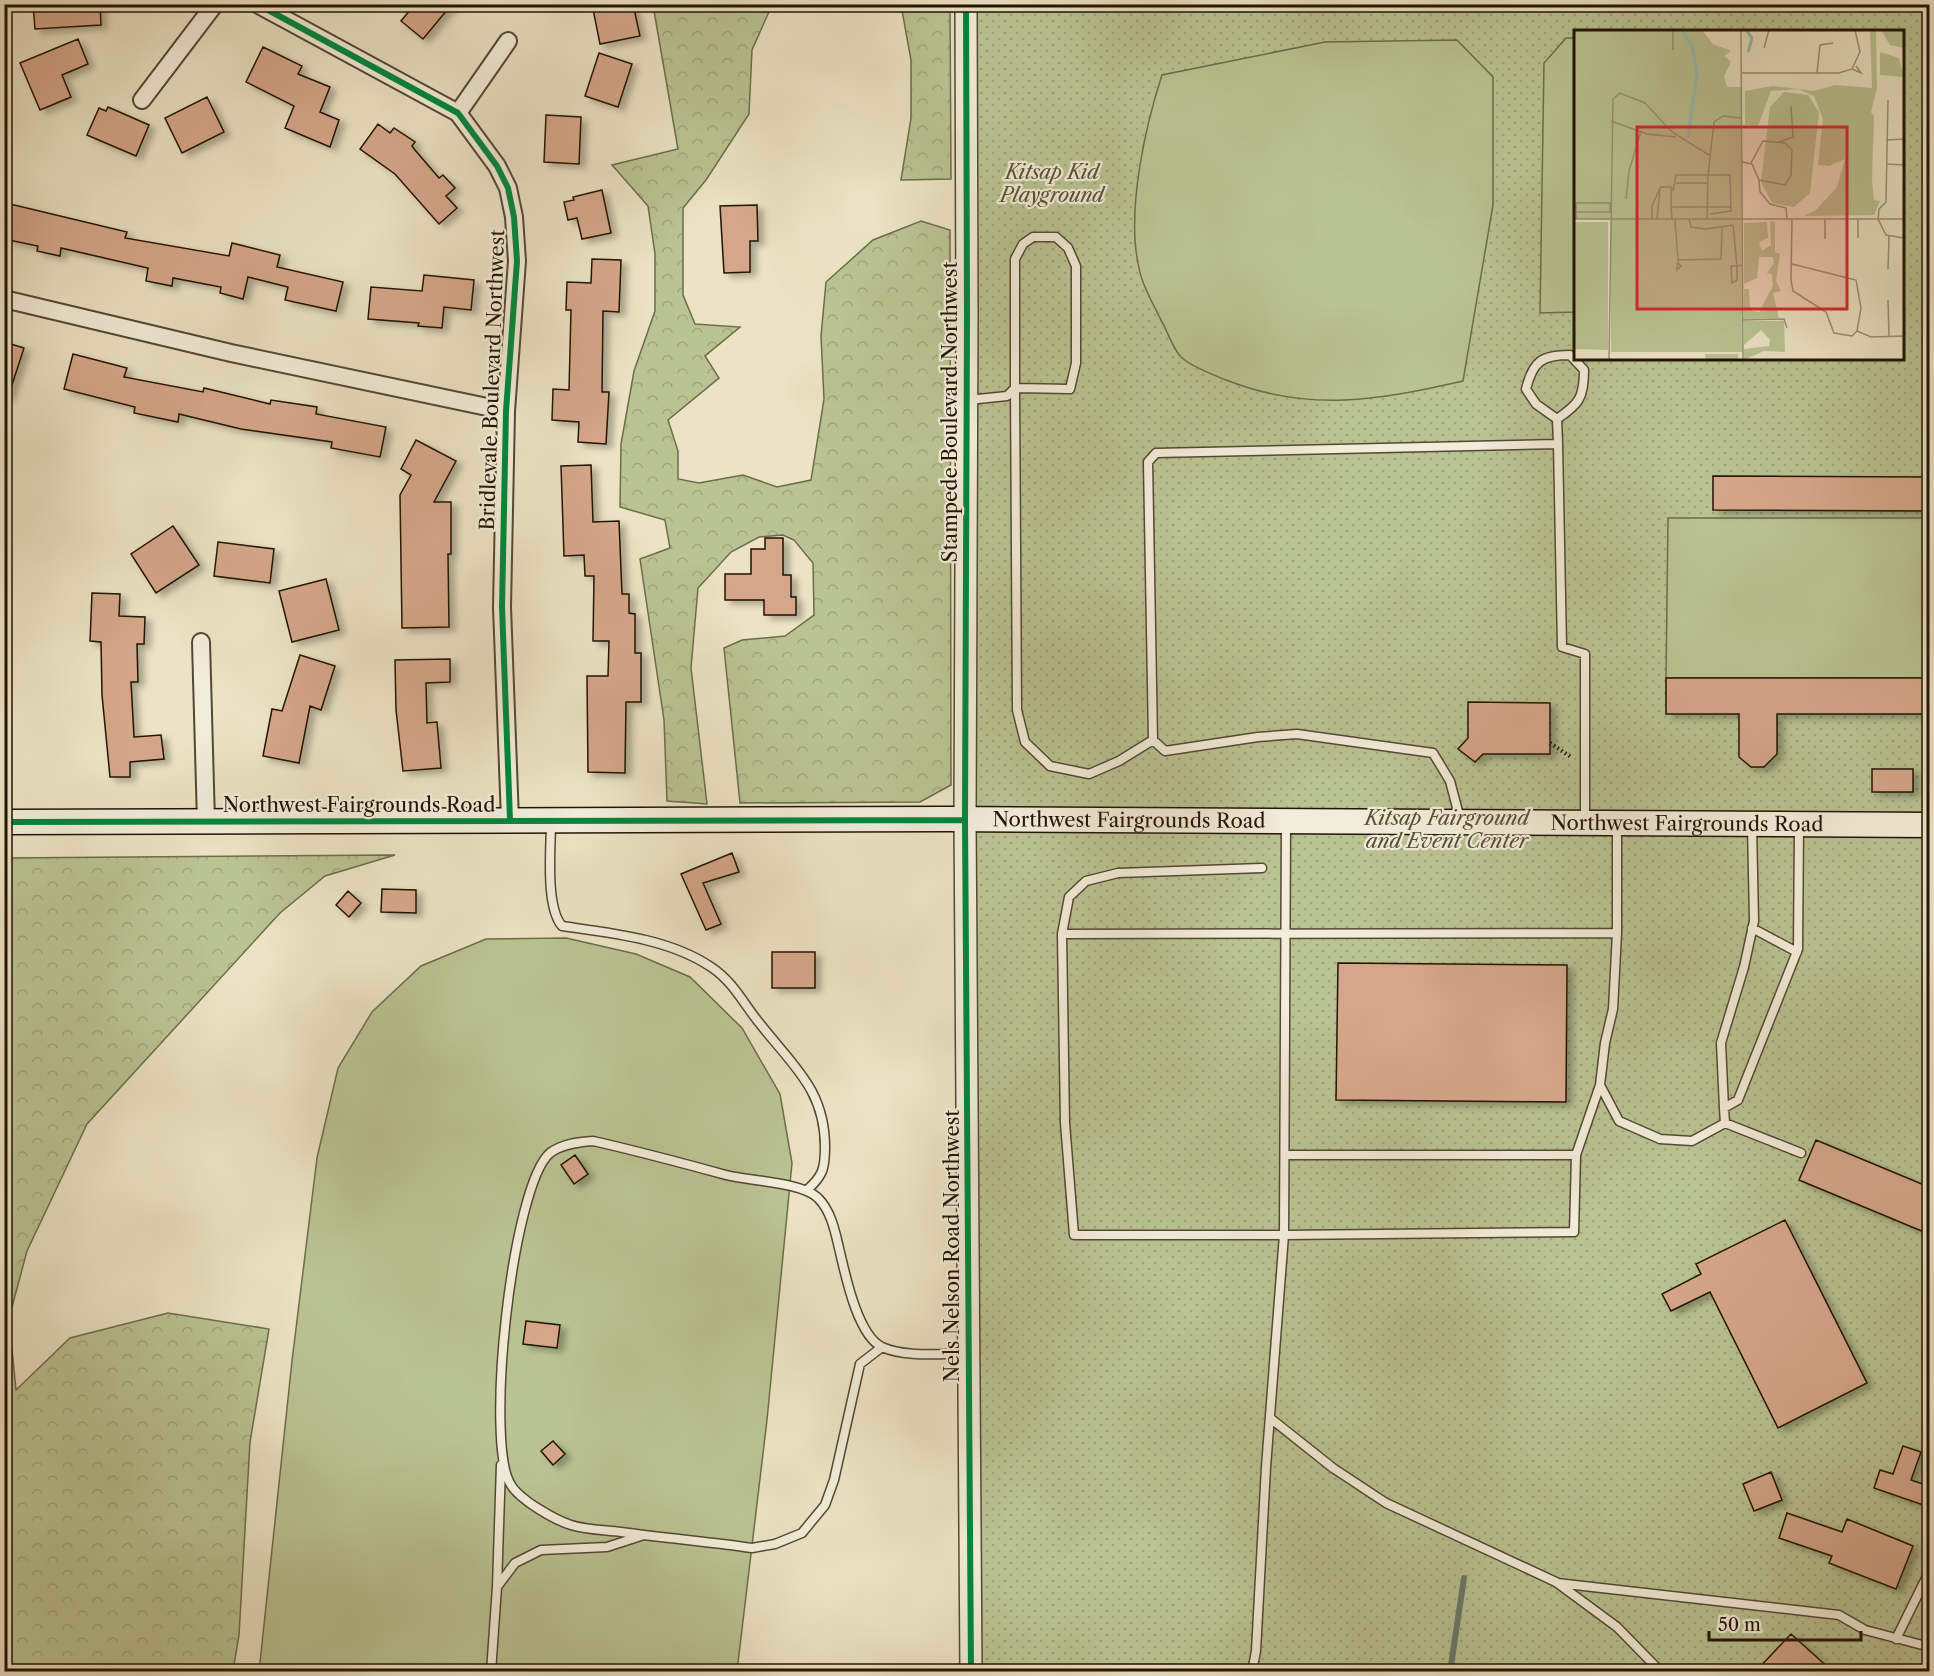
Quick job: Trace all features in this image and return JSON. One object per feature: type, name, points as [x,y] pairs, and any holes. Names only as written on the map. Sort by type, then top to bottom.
[{"type":"main road","name":"Northwest Fairgrounds Road","points":[[4,822],[965,820],[1929,825]]},
{"type":"street","points":[[142,100],[215,4]]},
{"type":"street","name":"Bridlevale Boulevard Northwest","points":[[257,4],[458,113],[497,166],[508,188],[514,217],[517,261],[506,411],[502,607],[510,820]]},
{"type":"street","name":"Stampede Boulevard Northwest","points":[[965,820],[966,4]]},
{"type":"street","points":[[458,113],[508,41]]},
{"type":"street","name":"Bridlevale Boulevard Northwest","points":[[4,299],[231,353],[506,411]]},
{"type":"street","points":[[201,642],[206,822]]},
{"type":"street","name":"Nels Nelson Road Northwest","points":[[965,820],[971,1671]]},
{"type":"lane","points":[[967,400],[1007,396],[1015,388],[1070,389],[1076,363],[1076,266],[1068,248],[1056,237],[1033,237],[1023,244],[1016,259],[1015,388],[1017,711],[1025,742],[1050,766],[1089,774],[1119,761],[1153,740]]},
{"type":"lane","points":[[1557,420],[1536,404],[1526,389],[1531,369],[1548,355],[1570,355],[1574,359]]},
{"type":"lane","points":[[1557,420],[1574,407],[1584,392],[1584,370],[1575,360]]},
{"type":"lane","points":[[1557,420],[1562,646],[1585,654],[1585,823]]},
{"type":"lane","points":[[1461,822],[1450,781],[1433,753],[1298,734],[1258,736],[1165,751],[1153,740],[1148,462],[1156,453],[1558,444]]},
{"type":"lane","points":[[551,820],[552,901],[556,918],[562,926],[657,944],[710,966],[730,981],[760,1024],[802,1074],[818,1101],[825,1139],[825,1158],[820,1178],[807,1190]]},
{"type":"lane","points":[[1252,1671],[1256,1651],[1284,1235],[1287,1155],[1287,822]]},
{"type":"lane","points":[[1262,868],[1118,873],[1086,881],[1069,897],[1062,934],[1065,1123],[1074,1235],[1574,1232],[1576,1155],[1600,1085],[1605,1043],[1613,1009],[1617,933],[1617,824]]},
{"type":"lane","points":[[1725,1123],[1721,1043],[1744,967],[1752,928],[1752,824]]},
{"type":"lane","points":[[1724,1108],[1738,1100],[1797,952],[1799,825]]},
{"type":"lane","points":[[1752,928],[1797,952]]},
{"type":"lane","points":[[1062,934],[1617,933]]},
{"type":"lane","points":[[1600,1085],[1619,1120],[1660,1139],[1692,1141],[1725,1123]]},
{"type":"lane","points":[[1725,1123],[1801,1153]]},
{"type":"lane","points":[[490,1671],[502,1461],[502,1366],[518,1232],[534,1177],[550,1154],[573,1142],[593,1141],[728,1175],[807,1190],[819,1199],[830,1215],[847,1282],[863,1325],[870,1337],[882,1347],[904,1352],[969,1354]]},
{"type":"lane","points":[[1287,1155],[1576,1155]]},
{"type":"lane","points":[[502,1461],[511,1486],[538,1508],[571,1525],[752,1548],[775,1544],[802,1533],[825,1505],[834,1480],[860,1364],[882,1347]]},
{"type":"lane","points":[[1270,1418],[1333,1468],[1386,1503],[1556,1582],[1617,1628],[1661,1671]]},
{"type":"lane","points":[[496,1587],[515,1563],[541,1550],[607,1547],[644,1535]]},
{"type":"lane","points":[[1896,1639],[1929,1570]]},
{"type":"lane","points":[[1556,1582],[1839,1615],[1865,1630],[1929,1647]]},
{"type":"path","points":[[1550,743],[1585,767]]},
{"type":"green space","points":[[653,5],[772,5],[752,50],[749,114],[706,180],[683,208],[683,295],[695,324],[740,327],[705,356],[719,378],[668,420],[678,451],[678,479],[699,483],[743,475],[777,487],[811,480],[824,399],[821,336],[826,282],[873,240],[921,221],[950,230],[951,785],[920,802],[740,803],[724,648],[742,640],[785,636],[814,615],[813,563],[794,540],[783,535],[759,537],[731,552],[698,588],[691,668],[707,804],[667,801],[664,720],[640,559],[670,548],[665,520],[620,507],[621,444],[634,371],[655,311],[655,254],[648,206],[612,165],[678,149]]},
{"type":"green space","points":[[901,5],[950,5],[951,179],[901,180],[911,118],[911,60]]},
{"type":"green space","name":"Kitsap Fairground and Event Center","points":[[966,5],[1929,5],[1929,1671],[971,1671]]},
{"type":"green space","points":[[1566,38],[1574,38],[1574,312],[1540,313],[1544,63]]},
{"type":"green space","points":[[1457,40],[1493,77],[1493,205],[1463,381],[1373,398],[1316,400],[1287,397],[1257,390],[1209,373],[1182,358],[1173,346],[1145,286],[1135,242],[1136,193],[1144,143],[1162,75],[1325,42]]},
{"type":"green space","points":[[1668,518],[1929,518],[1929,678],[1666,678]]},
{"type":"green space","points":[[395,855],[325,876],[280,913],[87,1124],[27,1251],[9,1318],[16,1390],[70,1338],[168,1313],[269,1329],[250,1442],[239,1635],[233,1671],[5,1671],[5,858]]},
{"type":"green space","points":[[566,938],[636,954],[690,977],[742,1028],[780,1094],[792,1163],[767,1420],[737,1671],[259,1672],[292,1361],[317,1158],[338,1068],[372,1012],[421,966],[486,939]]},
{"type":"building","points":[[33,4],[100,4],[101,25],[35,29]]},
{"type":"building","points":[[415,4],[452,4],[423,39],[401,21]]},
{"type":"building","points":[[592,4],[633,4],[640,36],[600,44]]},
{"type":"building","points":[[78,39],[88,64],[62,75],[71,97],[40,110],[20,63]]},
{"type":"building","points":[[263,47],[302,66],[298,74],[330,87],[320,112],[339,120],[330,147],[285,128],[294,106],[246,82]]},
{"type":"building","points":[[599,53],[632,64],[618,107],[585,96]]},
{"type":"building","points":[[207,97],[224,132],[182,153],[165,118]]},
{"type":"building","points":[[108,107],[149,125],[136,156],[87,135],[99,108],[106,111]]},
{"type":"building","points":[[546,115],[581,117],[579,164],[544,162]]},
{"type":"building","points":[[378,124],[390,133],[394,128],[415,142],[412,146],[439,178],[443,175],[455,188],[446,196],[457,208],[439,224],[395,174],[360,149]]},
{"type":"building","points":[[602,190],[611,233],[582,239],[577,218],[568,220],[564,202],[574,200],[573,197]]},
{"type":"building","points":[[10,204],[127,232],[125,238],[229,256],[232,243],[280,255],[277,267],[343,282],[336,311],[285,300],[288,287],[248,277],[243,299],[220,293],[221,287],[173,278],[172,286],[146,281],[148,268],[61,248],[60,256],[37,251],[38,246],[4,239]]},
{"type":"building","points":[[757,205],[758,241],[750,241],[750,272],[724,273],[720,206]]},
{"type":"building","points":[[592,259],[621,260],[619,312],[603,311],[602,392],[609,392],[606,444],[578,442],[579,422],[552,420],[553,389],[569,390],[571,310],[566,310],[567,282],[591,283]]},
{"type":"building","points":[[424,275],[474,280],[471,310],[444,307],[442,328],[418,326],[419,323],[368,319],[371,287],[422,291]]},
{"type":"building","points":[[4,342],[24,348],[8,397],[4,397]]},
{"type":"building","points":[[73,354],[127,368],[124,377],[203,392],[204,388],[270,404],[271,400],[317,407],[316,414],[386,427],[380,457],[331,448],[332,442],[241,429],[179,414],[178,422],[134,413],[135,407],[64,389]]},
{"type":"building","points":[[416,440],[456,461],[434,502],[451,502],[451,554],[448,554],[449,627],[402,628],[400,495],[411,475],[401,469]]},
{"type":"building","points":[[591,465],[593,522],[619,521],[622,594],[629,594],[629,613],[635,614],[635,653],[641,653],[641,702],[626,702],[625,773],[588,772],[587,676],[608,676],[609,641],[593,641],[594,576],[585,576],[584,555],[564,556],[561,466]]},
{"type":"building","points":[[1713,476],[1929,477],[1929,511],[1713,510]]},
{"type":"building","points":[[173,526],[199,565],[156,593],[131,554]]},
{"type":"building","points":[[765,538],[783,538],[783,575],[791,575],[791,597],[796,597],[796,615],[764,615],[764,600],[725,600],[725,574],[751,574],[751,549],[765,549]]},
{"type":"building","points":[[218,542],[274,549],[270,583],[214,576]]},
{"type":"building","points":[[326,579],[339,630],[292,642],[279,591]]},
{"type":"building","points":[[92,593],[120,594],[119,616],[145,617],[144,644],[137,644],[138,682],[131,682],[134,737],[161,735],[164,759],[130,762],[130,777],[110,777],[102,695],[101,642],[90,641]]},
{"type":"building","points":[[300,655],[335,666],[321,710],[310,706],[299,763],[263,756],[272,709],[282,711]]},
{"type":"building","points":[[450,659],[450,682],[426,683],[427,723],[437,722],[441,768],[403,771],[396,710],[395,660]]},
{"type":"building","points":[[1666,678],[1929,678],[1929,714],[1777,714],[1777,754],[1764,767],[1751,767],[1739,757],[1739,714],[1666,714]]},
{"type":"building","points":[[1468,702],[1550,703],[1550,754],[1483,754],[1475,762],[1458,749],[1468,738]]},
{"type":"building","points":[[1872,769],[1913,769],[1913,792],[1872,792]]},
{"type":"building","points":[[732,853],[739,872],[703,883],[721,924],[706,930],[681,874]]},
{"type":"building","points":[[382,889],[416,890],[416,913],[381,912]]},
{"type":"building","points":[[348,891],[361,903],[349,917],[336,905]]},
{"type":"building","points":[[772,952],[815,952],[815,988],[772,988]]},
{"type":"building","points":[[1338,963],[1567,965],[1566,1102],[1336,1100]]},
{"type":"building","points":[[1816,1140],[1929,1187],[1929,1218],[1924,1232],[1799,1180]]},
{"type":"building","points":[[575,1155],[588,1174],[574,1184],[561,1165]]},
{"type":"building","points":[[1785,1220],[1867,1383],[1778,1428],[1710,1292],[1671,1311],[1662,1294],[1701,1274],[1696,1264]]},
{"type":"building","points":[[526,1321],[560,1325],[557,1348],[523,1344]]},
{"type":"building","points":[[553,1441],[565,1454],[553,1465],[541,1451]]},
{"type":"building","points":[[1903,1446],[1921,1452],[1911,1480],[1929,1486],[1929,1507],[1874,1488],[1880,1470],[1893,1474]]},
{"type":"building","points":[[1771,1472],[1782,1500],[1754,1511],[1743,1484]]},
{"type":"building","points":[[1787,1513],[1842,1532],[1847,1519],[1913,1546],[1896,1589],[1829,1563],[1832,1556],[1779,1538]]},
{"type":"building","points":[[1791,1634],[1832,1671],[1756,1671]]},
{"type":"waterway","points":[[1450,1672],[1464,1578]]},
{"type":"cycle path","points":[[257,4],[458,113],[497,166],[508,188],[514,217],[517,261],[506,411],[502,607],[510,820]]},
{"type":"cycle path","points":[[966,4],[965,820],[971,1672]]},
{"type":"cycle path","points":[[4,822],[965,820]]},
{"type":"park label","name":"Kitsap Kid Playground","points":[[1052,184]]}]
